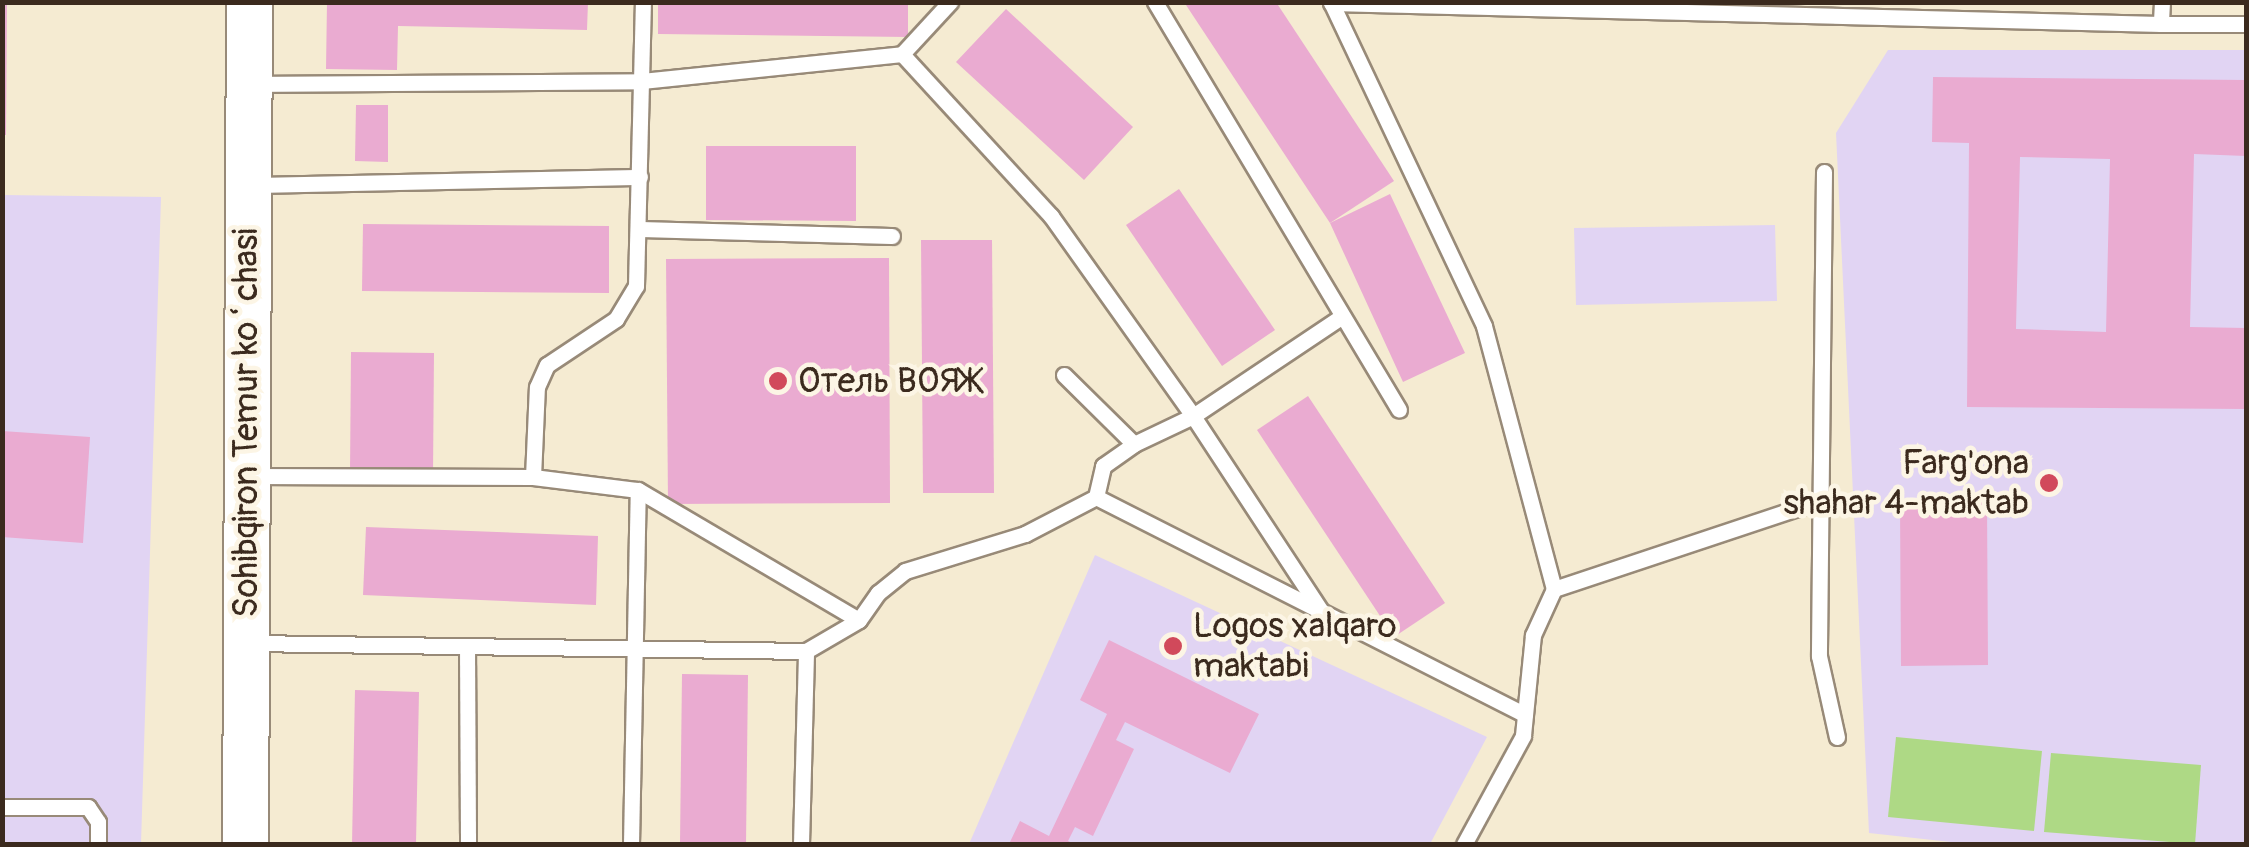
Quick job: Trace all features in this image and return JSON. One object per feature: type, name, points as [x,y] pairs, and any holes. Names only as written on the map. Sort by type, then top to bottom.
[{"type":"main road","name":"Sohibqiron Temur koʻchasi","points":[[245,844],[249,2]]},
{"type":"lane","points":[[533,477],[537,386],[547,365],[616,319],[636,286],[643,2]]},
{"type":"lane","points":[[248,84],[642,81],[902,54],[950,2]]},
{"type":"lane","points":[[1155,2],[1398,410]]},
{"type":"lane","points":[[2161,24],[2162,2]]},
{"type":"lane","points":[[1464,844],[1523,736],[1533,635],[1554,588],[1484,326],[1331,3],[1932,10],[2161,24],[2246,24]]},
{"type":"lane","points":[[902,54],[1051,216],[1192,416],[1324,614]]},
{"type":"lane","points":[[1824,172],[1819,656],[1837,737]]},
{"type":"lane","points":[[248,185],[640,177]]},
{"type":"lane","points":[[640,229],[892,236]]},
{"type":"lane","points":[[245,643],[806,651],[859,620],[878,593],[905,571],[1025,534],[1096,497],[1103,466],[1134,444],[1192,416],[1341,317]]},
{"type":"lane","points":[[1064,376],[1134,444]]},
{"type":"lane","points":[[244,476],[533,477],[638,490],[859,620]]},
{"type":"lane","points":[[630,844],[638,490]]},
{"type":"lane","points":[[1096,497],[1526,715]]},
{"type":"lane","points":[[1554,588],[1818,501]]},
{"type":"lane","points":[[467,646],[468,844]]},
{"type":"lane","points":[[802,844],[806,651]]},
{"type":"lane","points":[[2,807],[88,807],[98,822],[98,844]]},
{"type":"shaded area","name":"Farg'ona shahar 4-maktab","points":[[1888,50],[2246,50],[2246,844],[1969,844],[1869,833],[1836,133]]},
{"type":"shaded area","points":[[3,195],[161,197],[141,844],[3,844]]},
{"type":"shaded area","points":[[1775,225],[1777,301],[1576,305],[1574,228]]},
{"type":"shaded area","name":"Logos xalqaro maktabi","points":[[1095,555],[1487,737],[1430,844],[969,844]]},
{"type":"green space","points":[[1896,737],[2042,751],[2034,831],[1888,817]]},
{"type":"green space","points":[[2051,753],[2201,765],[2195,844],[2044,832]]},
{"type":"building","points":[[2,2],[7,2],[6,135],[2,135]]},
{"type":"building","points":[[327,2],[588,2],[587,30],[398,26],[397,70],[326,69]]},
{"type":"building","points":[[658,2],[908,2],[908,37],[658,34]]},
{"type":"building","points":[[1184,2],[1276,2],[1394,181],[1330,223]]},
{"type":"building","points":[[1006,9],[1133,127],[1084,180],[956,62]]},
{"type":"building","points":[[1933,77],[2246,80],[2246,156],[2194,154],[2190,327],[2246,328],[2246,409],[1967,407],[1969,143],[1932,142]],"holes":[[[2020,157],[2110,159],[2106,332],[2016,329]]]},
{"type":"building","points":[[356,105],[388,105],[388,162],[355,161]]},
{"type":"building","points":[[706,146],[856,146],[856,221],[706,220]]},
{"type":"building","points":[[1179,189],[1275,330],[1222,366],[1126,225]]},
{"type":"building","points":[[1390,194],[1465,353],[1403,382],[1330,223]]},
{"type":"building","points":[[363,224],[609,226],[609,293],[362,291]]},
{"type":"building","points":[[921,240],[992,240],[994,493],[923,493]]},
{"type":"building","name":"Отель ВОЯЖ","points":[[889,258],[890,503],[668,504],[666,259]]},
{"type":"building","points":[[351,352],[434,353],[433,474],[350,473]]},
{"type":"building","points":[[1308,396],[1445,603],[1394,637],[1257,430]]},
{"type":"building","points":[[2,431],[90,437],[83,543],[2,537]]},
{"type":"building","points":[[1900,502],[1987,502],[1988,665],[1901,666]]},
{"type":"building","points":[[366,527],[598,536],[596,605],[363,595]]},
{"type":"building","points":[[1109,640],[1259,714],[1230,773],[1125,722],[1116,740],[1134,749],[1093,836],[1075,827],[1068,841],[1075,844],[1009,844],[1020,821],[1049,836],[1107,714],[1080,700]]},
{"type":"building","points":[[682,674],[748,675],[746,844],[680,844]]},
{"type":"building","points":[[355,690],[419,692],[416,844],[352,844]]},
{"type":"place","name":"Отель ВОЯЖ","points":[[778,381]]},
{"type":"place","name":"Farg'ona shahar 4-maktab","points":[[2049,483]]},
{"type":"place","name":"Logos xalqaro maktabi","points":[[1173,646]]}]
